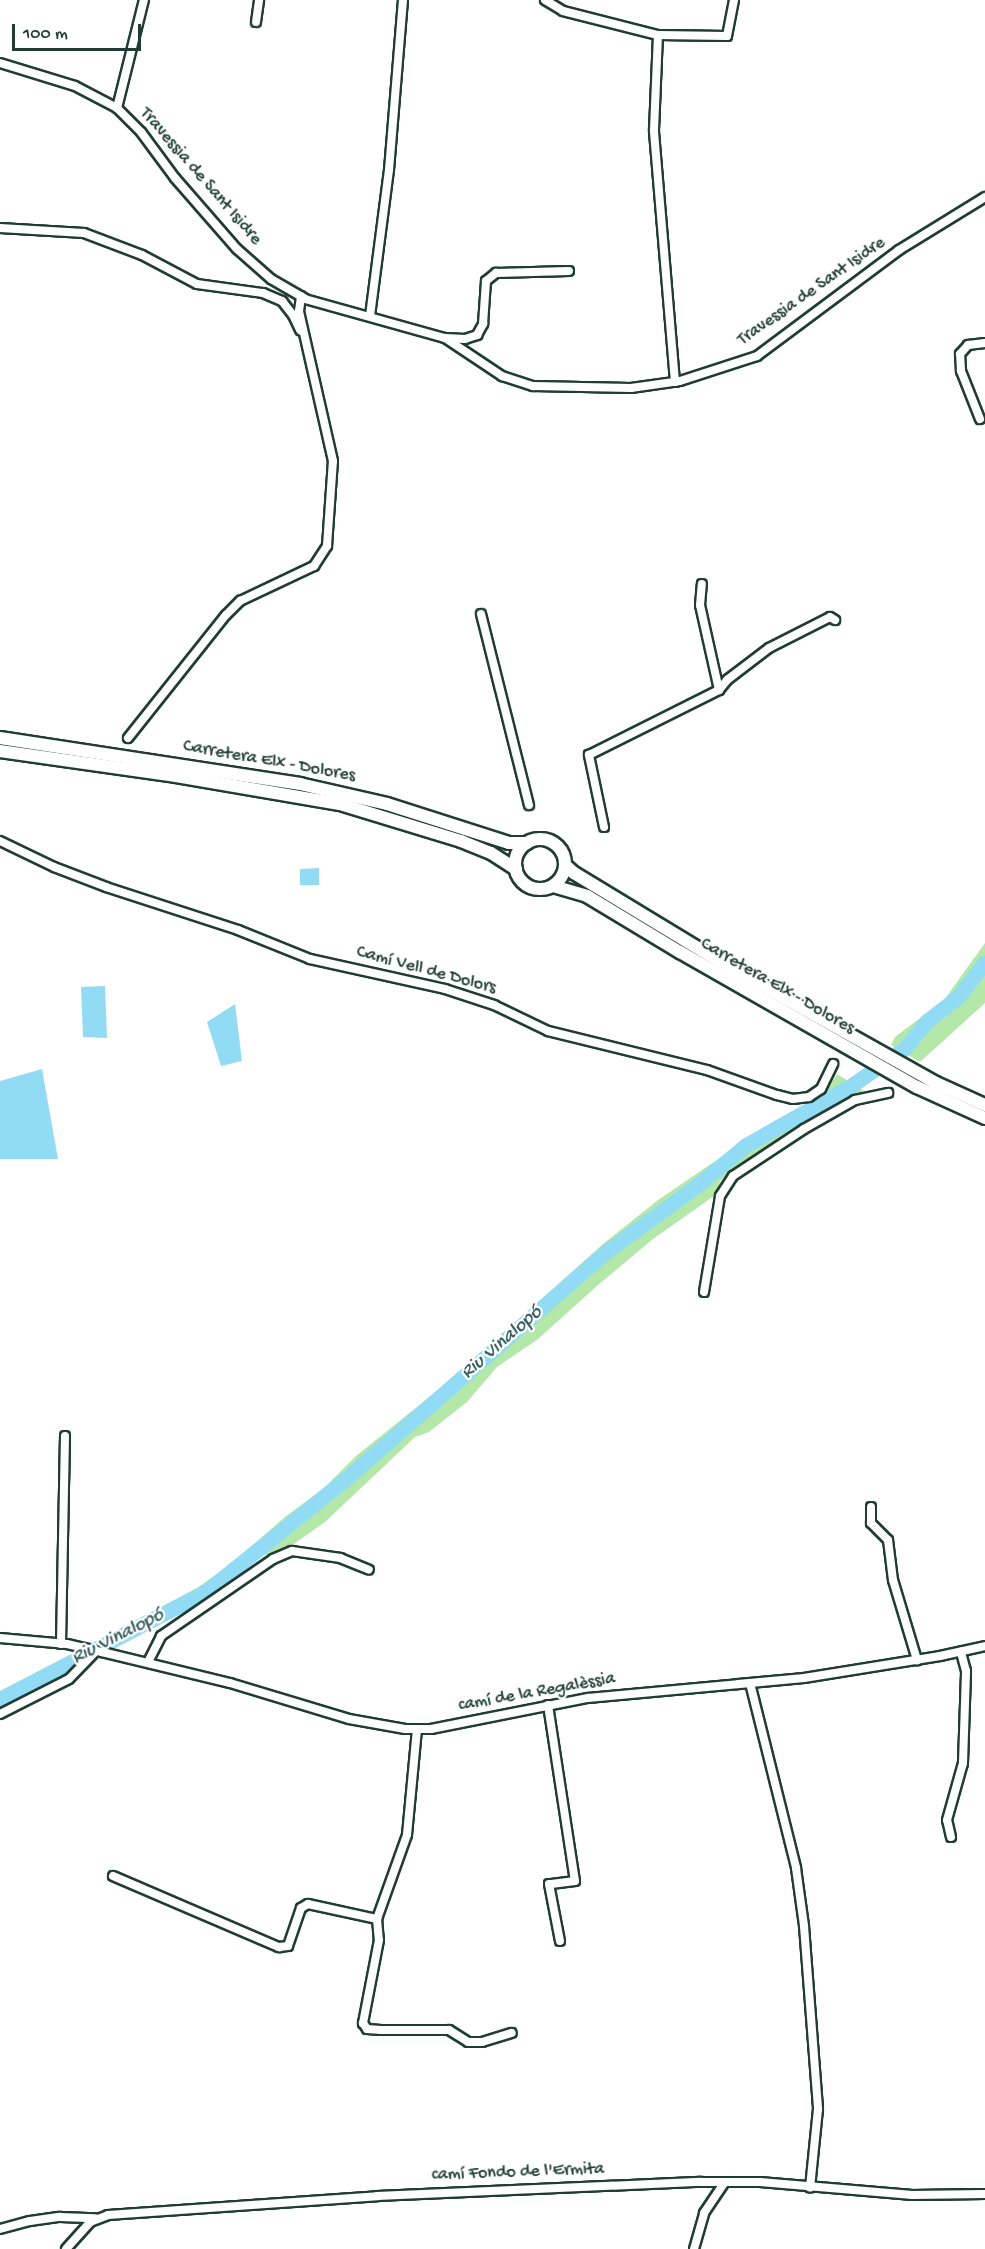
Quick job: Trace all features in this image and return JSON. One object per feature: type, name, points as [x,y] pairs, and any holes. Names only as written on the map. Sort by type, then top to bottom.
[{"type":"main road","name":"Carretera Elx - Dolores","points":[[0,738],[300,784],[387,804],[509,843],[527,843]]},
{"type":"main road","name":"Carretera Elx - Dolores","points":[[0,751],[176,776],[340,804],[461,841],[491,853],[516,869]]},
{"type":"main road","points":[[543,839],[550,841],[560,850],[565,865],[560,879],[553,886],[545,888],[529,886],[516,869],[516,858],[527,843],[543,839]]},
{"type":"main road","name":"Carretera Elx - Dolores","points":[[565,865],[574,873],[685,940],[857,1039],[922,1075],[985,1105]]},
{"type":"main road","name":"Carretera Elx - Dolores","points":[[553,886],[587,896],[849,1050],[917,1087],[985,1118]]},
{"type":"street","points":[[117,108],[144,0]]},
{"type":"street","points":[[256,22],[260,0]]},
{"type":"street","points":[[370,316],[389,170],[403,0]]},
{"type":"street","points":[[545,0],[563,11],[658,35],[727,36],[734,0]]},
{"type":"street","points":[[658,35],[654,130],[675,382]]},
{"type":"street","name":"Travessia de Sant Isidre","points":[[0,63],[75,86],[117,108],[237,249],[271,279],[301,296],[445,338],[502,376],[533,386],[631,388],[675,382],[757,356],[899,250],[985,197]]},
{"type":"street","points":[[0,228],[84,233],[142,255],[197,284],[263,293],[282,302],[293,315],[307,347]]},
{"type":"street","points":[[445,338],[465,339],[477,334],[483,324],[486,281],[496,273],[570,271]]},
{"type":"street","points":[[128,738],[226,615],[240,602],[314,566],[327,546],[333,461],[299,311],[301,296]]},
{"type":"street","points":[[980,419],[961,371],[960,354],[969,345],[985,343]]},
{"type":"street","points":[[702,584],[700,605],[719,690]]},
{"type":"street","points":[[481,614],[529,805]]},
{"type":"street","points":[[604,827],[589,755],[719,690],[728,680],[769,648],[830,617],[835,620]]},
{"type":"street","name":"Camí Vell de Dolors","points":[[0,841],[54,867],[106,887],[238,930],[310,959],[445,990],[494,1005],[548,1030],[707,1070],[777,1095],[793,1099],[809,1097],[821,1089],[833,1064]]},
{"type":"street","points":[[704,1292],[720,1196],[733,1176],[804,1129],[855,1100],[888,1093]]},
{"type":"street","points":[[64,1644],[65,1436]]},
{"type":"street","points":[[871,1507],[871,1523],[888,1540],[893,1580],[917,1660]]},
{"type":"street","points":[[148,1662],[161,1636],[273,1559],[292,1551],[340,1558],[369,1570]]},
{"type":"street","name":"camí de la Regalèssia","points":[[0,1638],[64,1644],[99,1651],[148,1662],[379,1726],[417,1729],[431,1729],[588,1698],[804,1678],[917,1660],[985,1646]]},
{"type":"street","points":[[0,1714],[69,1679],[99,1651]]},
{"type":"street","points":[[951,1837],[947,1820],[963,1763],[966,1671],[961,1652]]},
{"type":"street","points":[[750,1683],[796,1868],[804,1926],[818,2109],[810,2188]]},
{"type":"street","points":[[548,1705],[575,1881],[549,1884],[560,1941]]},
{"type":"street","points":[[417,1729],[407,1835],[377,1919],[379,1940],[363,2023],[367,2029],[449,2030],[468,2042],[482,2042],[512,2033]]},
{"type":"street","points":[[113,1876],[279,1947],[288,1946],[301,1908],[308,1904],[377,1919]]},
{"type":"street","points":[[694,2249],[704,2213],[725,2182]]},
{"type":"street","name":"camí Fondo de l'Ermita","points":[[0,2229],[60,2217],[99,2218],[143,2212],[377,2196],[725,2182],[760,2182],[912,2195],[985,2194]]},
{"type":"street","points":[[66,2249],[90,2222],[99,2218]]},
{"type":"green space","points":[[985,943],[985,1003],[920,1062],[891,1045],[895,1037],[944,1000]]},
{"type":"green space","points":[[837,1074],[864,1091],[805,1122],[747,1159],[721,1180],[714,1196],[653,1239],[538,1339],[497,1367],[467,1402],[429,1432],[415,1437],[325,1522],[291,1546],[256,1558],[202,1599],[124,1643],[116,1645],[98,1640],[197,1588],[231,1564],[286,1516],[323,1489],[356,1456],[454,1377],[603,1244],[658,1200],[758,1132],[826,1092]]},
{"type":"green space","points":[[66,1657],[83,1657],[64,1677],[0,1708],[0,1691]]},
{"type":"water","points":[[319,868],[319,885],[300,885],[300,869]]},
{"type":"water","points":[[105,986],[107,1038],[83,1037],[81,987]]},
{"type":"water","points":[[235,1004],[242,1061],[221,1066],[207,1022]]},
{"type":"water","points":[[42,1069],[58,1159],[0,1159],[0,1081]]},
{"type":"waterway","name":"Riu Vinalopó","points":[[0,1699],[205,1592],[342,1482],[607,1251],[699,1184],[746,1145],[852,1085],[905,1048],[927,1021],[958,997],[985,962]]}]
